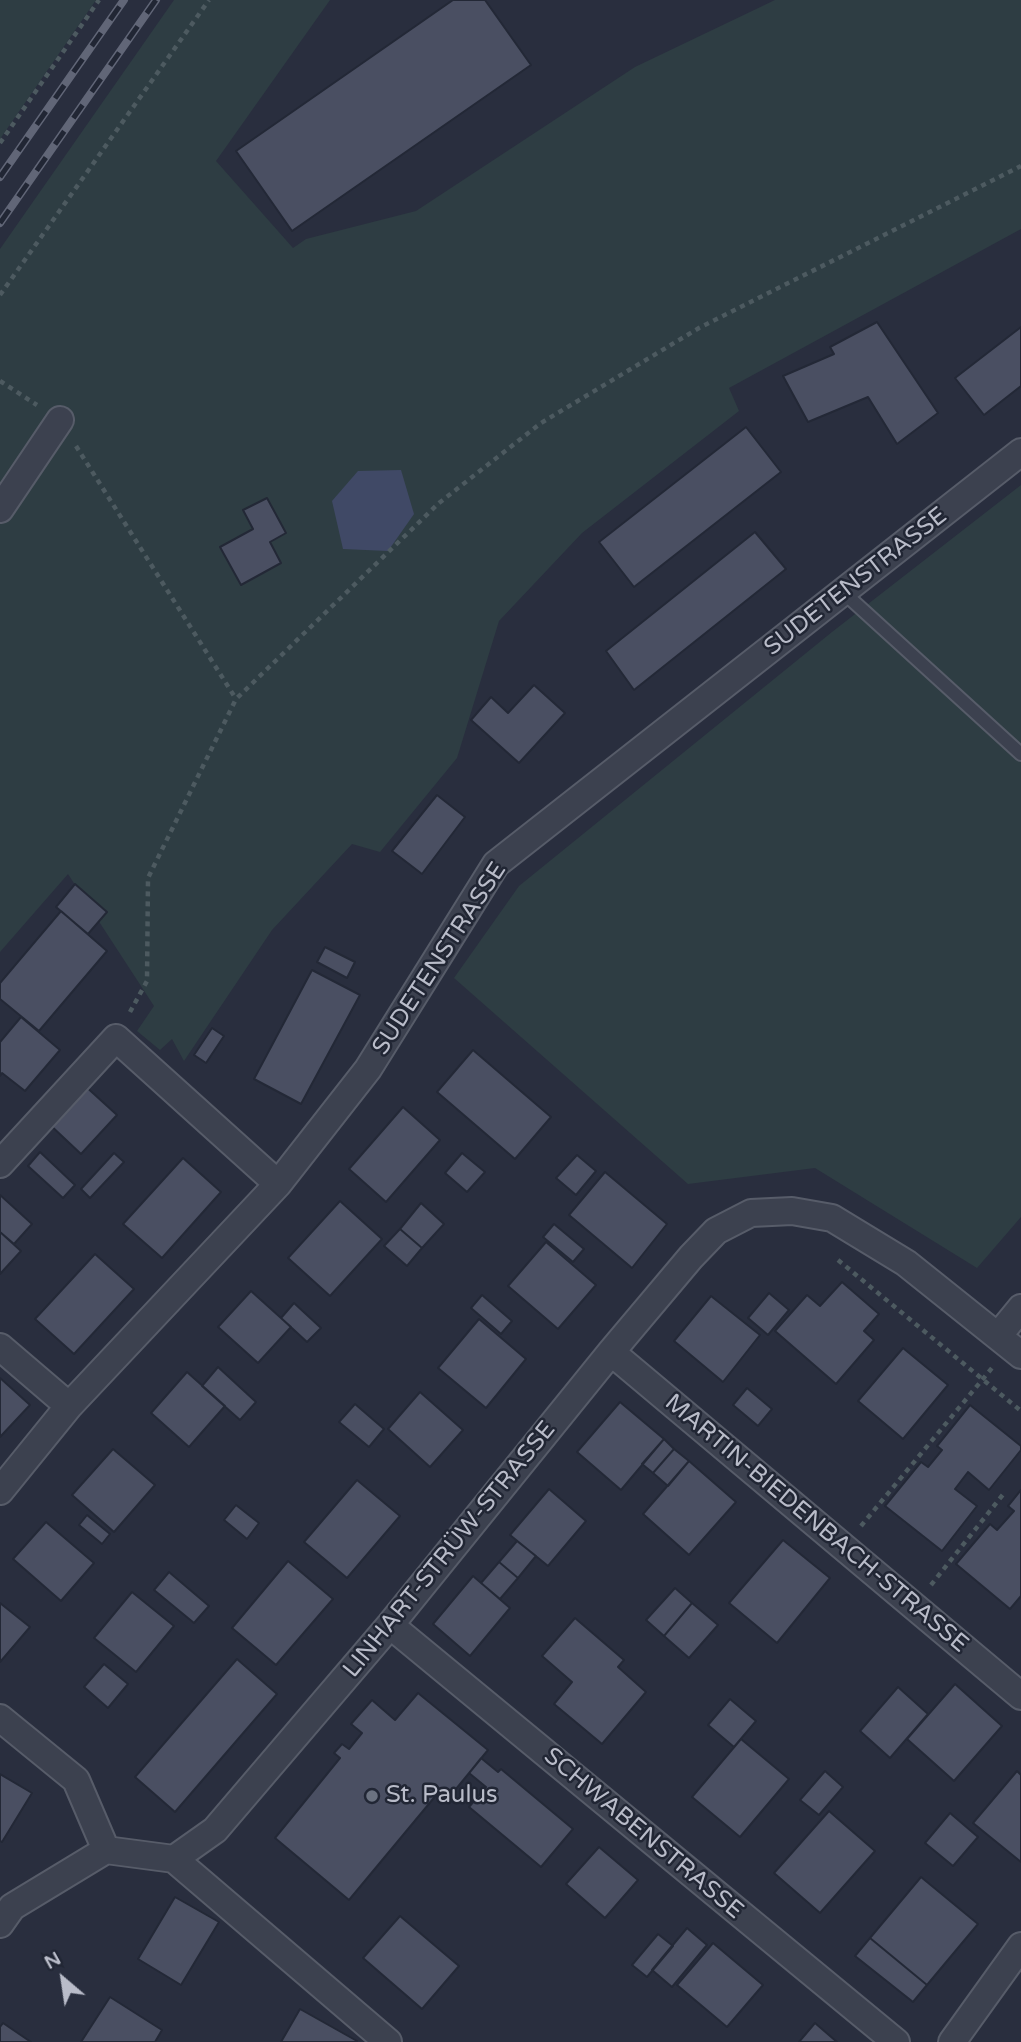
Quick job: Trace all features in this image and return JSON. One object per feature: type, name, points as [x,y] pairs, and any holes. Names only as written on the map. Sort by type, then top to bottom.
[{"type":"street","points":[[0,509],[60,420]]},
{"type":"street","name":"SUDETENSTRASSE","points":[[0,1491],[69,1406],[278,1184],[368,1069],[496,864],[1021,452]]},
{"type":"street","points":[[0,1164],[116,1038],[278,1184]]},
{"type":"street","name":"LINHART-STRÜW-STRASSE","points":[[174,1859],[215,1830],[390,1625],[611,1352],[716,1231],[751,1213],[792,1211],[832,1218],[906,1263],[1010,1346]]},
{"type":"street","points":[[1010,1346],[1021,1308]]},
{"type":"street","points":[[0,1347],[69,1406]]},
{"type":"street","name":"MARTIN-BIEDENBACH-STRASSE","points":[[611,1352],[1021,1696]]},
{"type":"street","name":"SCHWABENSTRASSE","points":[[390,1625],[896,2042]]},
{"type":"street","points":[[0,1718],[76,1780],[106,1850]]},
{"type":"street","points":[[0,1924],[12,1907],[106,1850],[174,1859],[388,2042]]},
{"type":"street","points":[[952,2042],[1021,1946]]},
{"type":"lane","points":[[843,592],[1021,754]]},
{"type":"path","points":[[0,143],[99,0]]},
{"type":"path","points":[[0,295],[209,0]]},
{"type":"path","points":[[116,1038],[147,981],[148,878],[236,699],[439,503],[541,423],[699,328],[1021,166]]},
{"type":"path","points":[[0,381],[60,420],[236,699]]},
{"type":"path","points":[[838,1259],[1021,1411]]},
{"type":"path","points":[[843,1547],[1010,1346]]},
{"type":"path","points":[[914,1606],[1004,1492]]},
{"type":"shaded area","points":[[0,0],[96,0],[0,139]]},
{"type":"shaded area","points":[[174,0],[330,0],[216,161],[293,248],[306,239],[416,211],[635,67],[775,0],[1021,0],[1021,229],[729,388],[739,411],[582,533],[499,621],[457,758],[380,852],[352,844],[272,930],[184,1061],[172,1039],[160,1050],[137,1031],[154,1006],[68,874],[0,952],[0,249]]},
{"type":"shaded area","points":[[1021,485],[1021,1217],[977,1268],[815,1168],[688,1184],[454,978],[519,886],[832,632]]},
{"type":"water","points":[[401,470],[414,514],[388,551],[343,549],[332,501],[358,471]]},
{"type":"building","points":[[453,0],[485,0],[531,65],[292,231],[236,151]]},
{"type":"building","points":[[877,322],[938,413],[897,444],[868,397],[808,422],[783,376],[834,354],[830,347]]},
{"type":"building","points":[[1021,327],[1021,386],[984,415],[955,378]]},
{"type":"building","points":[[746,427],[781,472],[634,587],[599,542]]},
{"type":"building","points":[[267,498],[286,533],[270,542],[281,563],[241,585],[220,547],[253,529],[243,510]]},
{"type":"building","points":[[755,532],[786,569],[634,690],[606,651]]},
{"type":"building","points":[[534,685],[565,713],[519,763],[471,720],[491,697],[508,713]]},
{"type":"building","points":[[437,795],[465,817],[422,874],[392,851]]},
{"type":"building","points":[[75,884],[107,912],[88,934],[56,907]]},
{"type":"building","points":[[61,911],[107,951],[39,1031],[0,999],[0,983]]},
{"type":"building","points":[[325,947],[355,962],[347,978],[317,962]]},
{"type":"building","points":[[312,970],[360,995],[301,1104],[254,1079]]},
{"type":"building","points":[[21,1017],[60,1050],[25,1091],[2,1073],[0,1076],[0,1042]]},
{"type":"building","points":[[212,1028],[224,1036],[206,1063],[194,1055]]},
{"type":"building","points":[[473,1050],[551,1117],[515,1159],[437,1092]]},
{"type":"building","points":[[83,1084],[117,1115],[81,1154],[47,1122]]},
{"type":"building","points":[[403,1107],[440,1140],[386,1202],[349,1169]]},
{"type":"building","points":[[40,1152],[75,1185],[63,1198],[28,1166]]},
{"type":"building","points":[[114,1153],[124,1162],[90,1198],[81,1189]]},
{"type":"building","points":[[462,1153],[485,1172],[467,1192],[445,1173]]},
{"type":"building","points":[[577,1155],[596,1171],[576,1195],[556,1178]]},
{"type":"building","points":[[183,1158],[221,1192],[162,1258],[123,1224]]},
{"type":"building","points":[[605,1172],[667,1224],[632,1268],[569,1215]]},
{"type":"building","points":[[0,1195],[32,1224],[14,1244],[0,1232]]},
{"type":"building","points":[[340,1201],[382,1239],[330,1296],[288,1258]]},
{"type":"building","points":[[421,1203],[444,1224],[422,1248],[400,1229]]},
{"type":"building","points":[[554,1224],[584,1249],[573,1262],[543,1237]]},
{"type":"building","points":[[400,1229],[422,1248],[407,1266],[384,1246]]},
{"type":"building","points":[[0,1232],[21,1251],[0,1274]]},
{"type":"building","points":[[546,1242],[596,1285],[558,1329],[508,1286]]},
{"type":"building","points":[[95,1254],[134,1289],[74,1354],[35,1319]]},
{"type":"building","points":[[842,1282],[879,1314],[864,1331],[874,1340],[836,1384],[775,1331],[807,1295],[820,1306]]},
{"type":"building","points":[[251,1291],[291,1327],[258,1363],[218,1327]]},
{"type":"building","points":[[769,1293],[789,1310],[768,1335],[748,1318]]},
{"type":"building","points":[[482,1295],[512,1321],[501,1334],[471,1308]]},
{"type":"building","points":[[711,1296],[760,1335],[723,1382],[674,1341]]},
{"type":"building","points":[[294,1303],[321,1328],[307,1342],[281,1318]]},
{"type":"building","points":[[479,1319],[526,1359],[486,1408],[438,1368]]},
{"type":"building","points":[[903,1348],[948,1385],[903,1439],[858,1401]]},
{"type":"building","points":[[218,1367],[256,1402],[240,1420],[202,1386]]},
{"type":"building","points":[[187,1372],[225,1406],[189,1447],[151,1413]]},
{"type":"building","points":[[0,1378],[30,1405],[0,1437]]},
{"type":"building","points":[[747,1388],[772,1409],[758,1426],[733,1405]]},
{"type":"building","points":[[420,1392],[463,1430],[430,1467],[388,1429]]},
{"type":"building","points":[[620,1402],[664,1439],[621,1490],[577,1452]]},
{"type":"building","points":[[355,1404],[384,1429],[369,1447],[339,1422]]},
{"type":"building","points":[[970,1405],[1021,1446],[1021,1450],[989,1490],[968,1472],[955,1489],[977,1506],[942,1551],[885,1506],[921,1462],[928,1467],[942,1450],[937,1446]]},
{"type":"building","points":[[664,1439],[674,1449],[653,1473],[642,1464]]},
{"type":"building","points":[[113,1449],[155,1485],[114,1532],[72,1495]]},
{"type":"building","points":[[674,1449],[689,1461],[668,1486],[653,1473]]},
{"type":"building","points":[[689,1461],[736,1502],[689,1555],[643,1514]]},
{"type":"building","points":[[357,1480],[400,1516],[347,1578],[304,1542]]},
{"type":"building","points":[[549,1489],[586,1521],[548,1566],[510,1535]]},
{"type":"building","points":[[1021,1490],[1021,1596],[1010,1609],[956,1564],[990,1524],[997,1530],[1014,1511],[1008,1506]]},
{"type":"building","points":[[236,1505],[259,1523],[247,1539],[224,1520]]},
{"type":"building","points":[[87,1515],[110,1534],[102,1544],[79,1525]]},
{"type":"building","points":[[46,1522],[94,1563],[61,1601],[13,1559]]},
{"type":"building","points":[[783,1540],[830,1578],[777,1643],[729,1603]]},
{"type":"building","points":[[517,1541],[536,1556],[518,1578],[499,1562]]},
{"type":"building","points":[[288,1561],[333,1599],[276,1665],[232,1628]]},
{"type":"building","points":[[499,1562],[518,1578],[500,1599],[481,1583]]},
{"type":"building","points":[[169,1572],[209,1606],[194,1623],[154,1590]]},
{"type":"building","points":[[473,1576],[510,1608],[470,1656],[433,1624]]},
{"type":"building","points":[[675,1588],[692,1603],[664,1636],[646,1620]]},
{"type":"building","points":[[132,1592],[174,1626],[136,1672],[94,1638]]},
{"type":"building","points":[[0,1603],[30,1627],[0,1662]]},
{"type":"building","points":[[692,1603],[718,1625],[689,1658],[664,1636]]},
{"type":"building","points":[[575,1618],[624,1660],[618,1667],[646,1692],[602,1744],[554,1704],[572,1682],[542,1656]]},
{"type":"building","points":[[237,1659],[277,1694],[175,1812],[135,1777]]},
{"type":"building","points":[[104,1664],[128,1684],[108,1708],[84,1687]]},
{"type":"building","points":[[955,1684],[1002,1726],[954,1781],[907,1739]]},
{"type":"building","points":[[898,1687],[928,1714],[890,1758],[860,1731]]},
{"type":"building","name":"St. Paulus","points":[[418,1693],[488,1750],[447,1800],[438,1793],[349,1900],[275,1838],[340,1758],[334,1753],[342,1744],[349,1749],[362,1733],[351,1724],[372,1700],[395,1720]]},
{"type":"building","points":[[730,1699],[756,1721],[734,1747],[708,1725]]},
{"type":"building","points":[[741,1739],[789,1779],[740,1837],[692,1797]]},
{"type":"building","points":[[481,1758],[498,1772],[501,1769],[573,1829],[541,1867],[469,1807],[486,1787],[469,1773]]},
{"type":"building","points":[[825,1771],[843,1787],[819,1815],[800,1800]]},
{"type":"building","points":[[1017,1771],[1021,1775],[1021,1862],[973,1823]]},
{"type":"building","points":[[0,1774],[32,1793],[2,1842],[0,1841]]},
{"type":"building","points":[[829,1811],[875,1851],[820,1913],[774,1873]]},
{"type":"building","points":[[950,1813],[978,1837],[953,1866],[925,1843]]},
{"type":"building","points":[[599,1847],[638,1880],[605,1918],[566,1884]]},
{"type":"building","points":[[921,1877],[978,1924],[927,1985],[870,1938]]},
{"type":"building","points":[[175,1897],[219,1922],[181,1985],[138,1959]]},
{"type":"building","points":[[400,1916],[459,1966],[422,2009],[363,1958]]},
{"type":"building","points":[[687,1928],[707,1945],[672,1987],[652,1970]]},
{"type":"building","points":[[658,1934],[673,1946],[647,1977],[632,1965]]},
{"type":"building","points":[[870,1938],[927,1985],[913,2002],[855,1956]]},
{"type":"building","points":[[713,1943],[763,1985],[727,2027],[677,1985]]},
{"type":"building","points":[[110,1997],[162,2030],[155,2042],[81,2042]]},
{"type":"building","points":[[300,2009],[357,2041],[357,2042],[281,2042]]},
{"type":"building","points":[[3,2023],[31,2042],[0,2042],[0,2027]]},
{"type":"building","points":[[815,2023],[837,2042],[799,2042]]},
{"type":"railway","points":[[0,177],[124,0]]},
{"type":"railway","points":[[0,223],[156,0]]},
{"type":"place","name":"St. Paulus","points":[[372,1796]]}]
